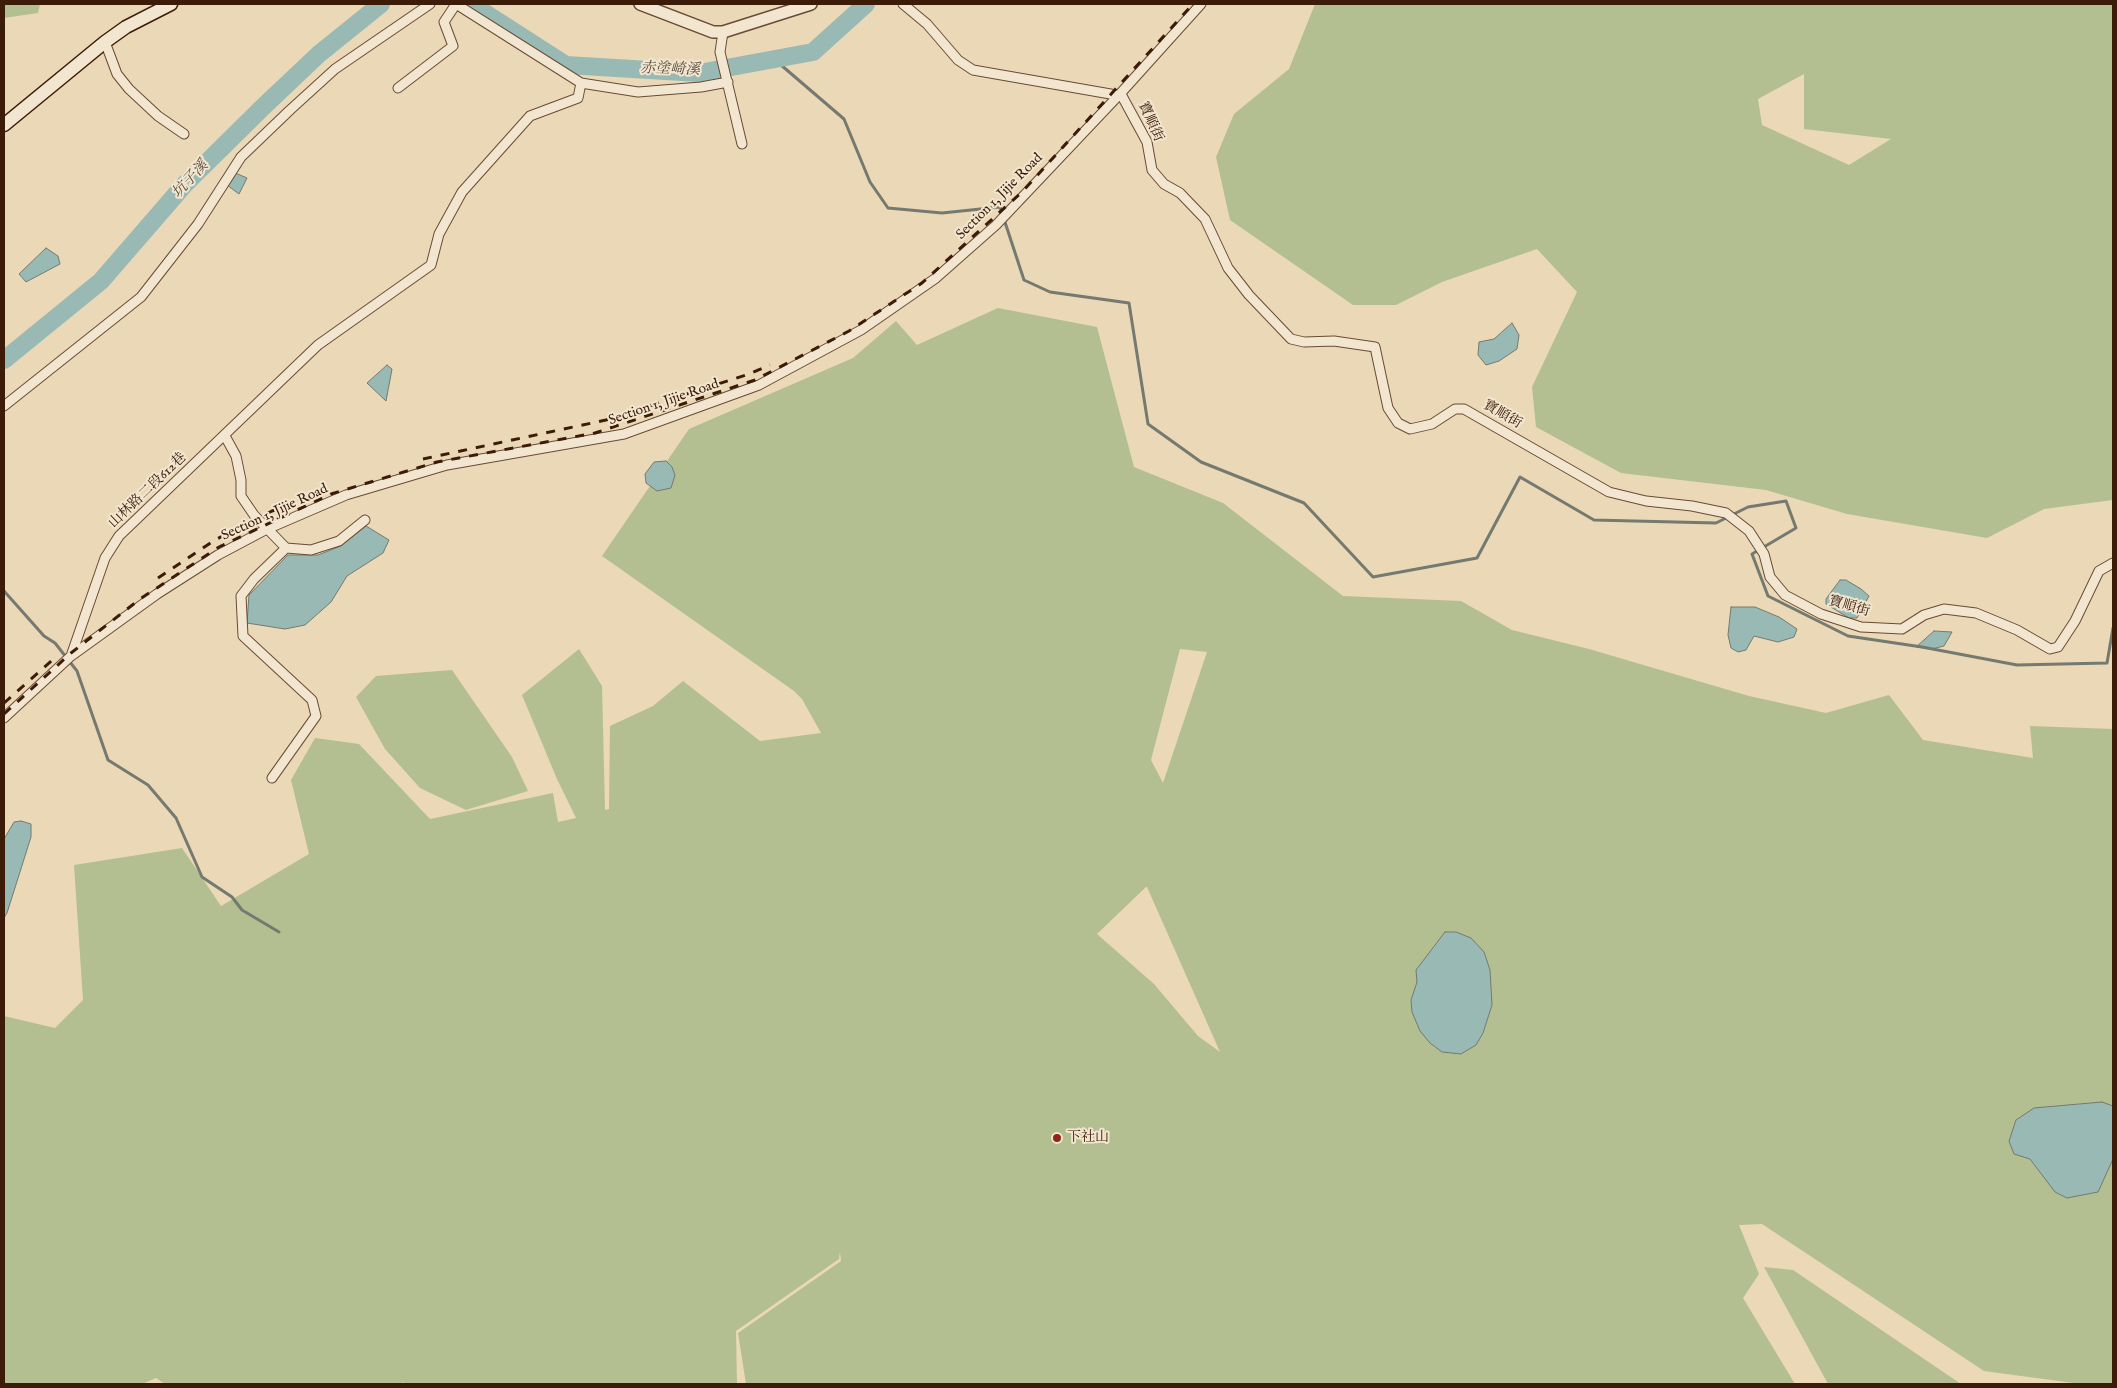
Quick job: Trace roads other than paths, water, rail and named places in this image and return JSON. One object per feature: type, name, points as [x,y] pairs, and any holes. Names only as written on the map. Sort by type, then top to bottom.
[{"type":"main road","points":[[4,125],[105,42],[126,27],[171,4]]},
{"type":"street","points":[[4,406],[140,297],[198,224],[241,157],[297,103],[335,69],[430,4]]},
{"type":"street","points":[[398,88],[453,46],[444,22],[456,4],[581,83],[638,92],[702,87],[727,80]]},
{"type":"street","points":[[640,4],[713,32],[723,32],[811,4]]},
{"type":"street","name":"寶順街","points":[[903,4],[927,24],[958,60],[973,70],[1054,86],[1122,96],[1133,113],[1147,142],[1152,170],[1164,184],[1180,194],[1205,219],[1228,268],[1249,294],[1291,338],[1304,342],[1334,341],[1375,347],[1388,408],[1398,423],[1410,429],[1432,424],[1455,409],[1464,409],[1609,492],[1646,501],[1692,506],[1726,513],[1749,531],[1764,554],[1770,577],[1785,595],[1821,614],[1861,627],[1902,629],[1924,615],[1944,609],[1976,612],[2017,630],[2050,648],[2058,647],[2075,622],[2099,571],[2113,562]]},
{"type":"street","name":"Section 1, Jijie Road","points":[[4,718],[65,666],[71,657],[164,589],[218,555],[267,529],[346,495],[438,468],[624,434],[759,385],[861,330],[936,278],[998,222],[1119,95],[1201,4]]},
{"type":"street","points":[[723,32],[720,52],[742,144]]},
{"type":"street","points":[[105,42],[117,74],[129,89],[158,116],[184,134]]},
{"type":"street","name":"山林路二段612巷","points":[[71,657],[105,558],[119,536],[225,436],[318,344],[431,266],[439,234],[462,192],[530,116],[578,98],[581,83]]},
{"type":"street","points":[[225,436],[236,456],[241,480],[241,496],[254,515],[286,548],[311,550],[339,541],[365,520]]},
{"type":"street","points":[[272,778],[316,716],[312,700],[243,636],[241,596],[254,579],[286,548]]},
{"type":"water","points":[[233,172],[247,178],[239,194],[227,185]]},
{"type":"water","points":[[46,248],[58,256],[60,264],[26,282],[19,274]]},
{"type":"water","points":[[1512,323],[1519,335],[1517,349],[1499,361],[1486,365],[1478,355],[1479,342],[1494,339]]},
{"type":"water","points":[[387,365],[392,369],[386,401],[367,383]]},
{"type":"water","points":[[666,461],[672,467],[675,475],[671,488],[657,491],[646,483],[645,474],[654,462]]},
{"type":"water","points":[[366,526],[389,540],[383,553],[347,576],[331,602],[305,625],[285,629],[247,623],[249,595],[288,555],[318,555],[341,546]]},
{"type":"water","points":[[1840,580],[1846,580],[1869,596],[1857,618],[1849,618],[1826,604],[1826,599]]},
{"type":"water","points":[[1731,607],[1755,607],[1779,617],[1797,629],[1794,637],[1778,642],[1754,636],[1746,650],[1738,652],[1731,648],[1728,635]]},
{"type":"water","points":[[1934,631],[1952,632],[1944,646],[1932,649],[1916,647]]},
{"type":"water","points":[[21,821],[31,824],[31,837],[4,918],[4,839],[14,822]]},
{"type":"water","points":[[1445,932],[1456,932],[1471,938],[1484,952],[1490,970],[1492,1005],[1483,1033],[1476,1045],[1461,1054],[1442,1052],[1430,1043],[1420,1031],[1412,1012],[1411,1000],[1417,982],[1416,970]]},
{"type":"water","points":[[2102,1102],[2113,1106],[2113,1159],[2098,1192],[2067,1198],[2055,1192],[2030,1159],[2014,1154],[2009,1141],[2016,1120],[2034,1108]]},
{"type":"waterway","name":"坑子溪","points":[[4,360],[101,281],[185,184],[319,54],[381,4]]},
{"type":"waterway","name":"赤塗崎溪","points":[[471,4],[566,65],[699,73],[813,52],[866,4]]},
{"type":"waterway","points":[[774,59],[844,119],[870,182],[888,208],[942,213],[1000,207],[1024,280],[1050,292],[1129,303],[1148,424],[1201,462],[1304,503],[1373,577],[1477,558],[1520,477],[1594,520],[1716,523],[1748,507],[1786,501],[1796,528],[1752,554],[1768,596],[1848,636],[1922,647],[2017,665],[2107,663],[2113,628]]},
{"type":"waterway","points":[[4,591],[44,636],[55,643],[77,671],[108,760],[148,785],[176,818],[202,877],[232,897],[242,910],[279,932]]},
{"type":"railway","points":[[4,714],[71,653],[140,599],[219,547],[331,494],[437,462],[595,433],[755,380],[849,331],[922,283],[1023,191],[1193,4]]},
{"type":"railway","points":[[423,459],[606,420],[749,374],[770,365]]},
{"type":"railway","points":[[158,578],[215,540],[272,511],[332,487]]},
{"type":"railway","points":[[4,703],[57,656]]},
{"type":"place","name":"下社山","points":[[1057,1138]]}]
